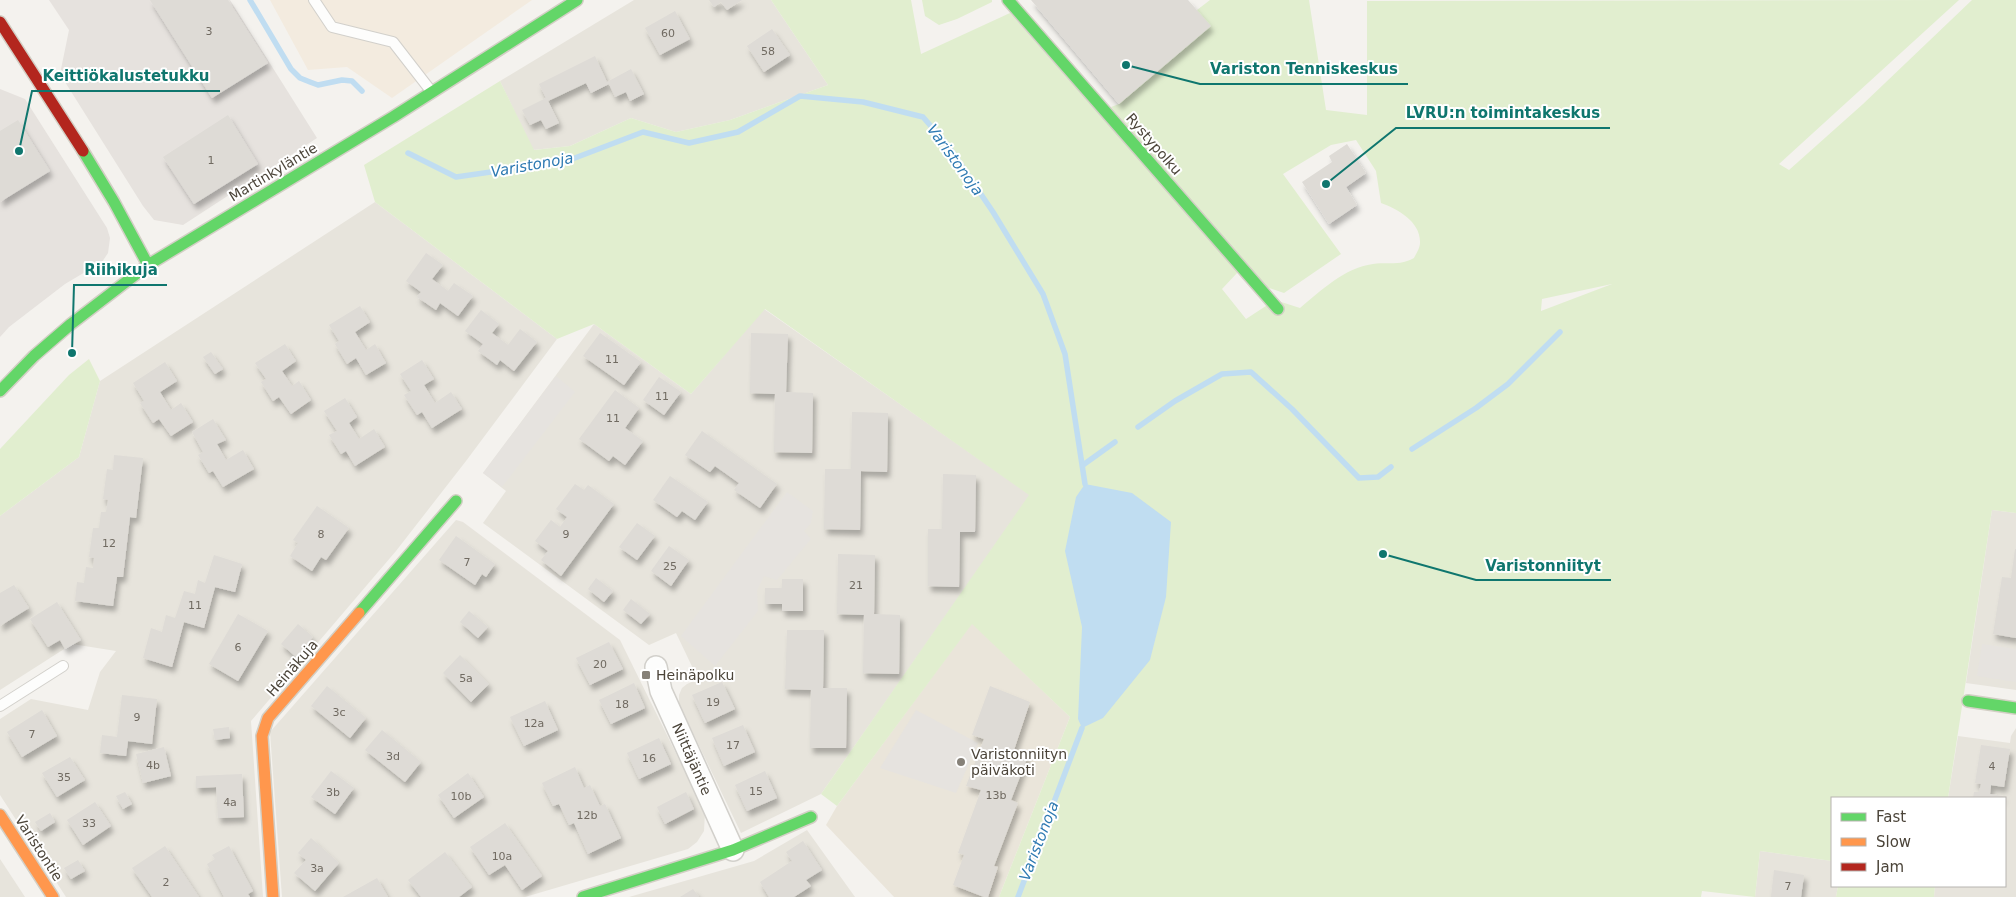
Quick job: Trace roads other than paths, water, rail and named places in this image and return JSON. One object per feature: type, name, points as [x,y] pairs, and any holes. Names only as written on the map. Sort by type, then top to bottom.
[{"type":"street","name":"Martinkyläntie","points":[[0,391],[44,344],[148,265],[432,92],[577,0]]},
{"type":"street","name":"Rystypolku","points":[[1008,0],[1278,309]]},
{"type":"street","points":[[0,22],[98,174],[125,219],[148,265]]},
{"type":"street","name":"Heinäkuja","points":[[274,897],[262,736],[268,718],[456,501]]},
{"type":"street","name":"Niittäjäntie","points":[[656,667],[661,691],[733,850]]},
{"type":"street","points":[[1968,701],[2016,708]]},
{"type":"street","name":"Varistontie","points":[[0,815],[53,897]]},
{"type":"street","points":[[584,897],[733,850],[812,816]]},
{"type":"lane","points":[[314,0],[332,27],[393,42],[432,92]]},
{"type":"lane","points":[[0,706],[63,666]]},
{"type":"water","points":[[1085,484],[1132,493],[1171,522],[1166,597],[1150,660],[1103,718],[1082,728],[1078,719],[1082,627],[1065,551],[1076,497]]},
{"type":"waterway","name":"Varistonoja","points":[[250,0],[291,69],[300,78],[318,85],[342,80],[352,81],[362,91]]},
{"type":"waterway","name":"Varistonoja","points":[[408,153],[456,177],[567,161],[643,132],[689,143],[738,132],[800,96],[863,102],[923,117],[949,147],[993,212],[1043,294],[1065,354],[1085,484]]},
{"type":"waterway","points":[[1412,449],[1476,408],[1508,384],[1560,332]]},
{"type":"waterway","points":[[1138,427],[1175,401],[1222,374],[1251,372],[1292,409],[1359,478],[1378,477],[1391,467]]},
{"type":"waterway","points":[[1083,465],[1115,442]]},
{"type":"waterway","name":"Varistonoja","points":[[1018,897],[1082,728]]},
{"type":"place","name":"Variston Tenniskeskus","points":[[1126,65]]},
{"type":"place","name":"Keittiökalustetukku","points":[[19,151]]},
{"type":"place","name":"LVRU:n toimintakeskus","points":[[1326,184]]},
{"type":"place","name":"Riihikuja","points":[[72,353]]},
{"type":"place","name":"Varistonniityt","points":[[1383,554]]},
{"type":"place","name":"Heinäpolku","points":[[646,675]]},
{"type":"place","name":"Varistonniityn päiväkoti","points":[[961,762]]}]
